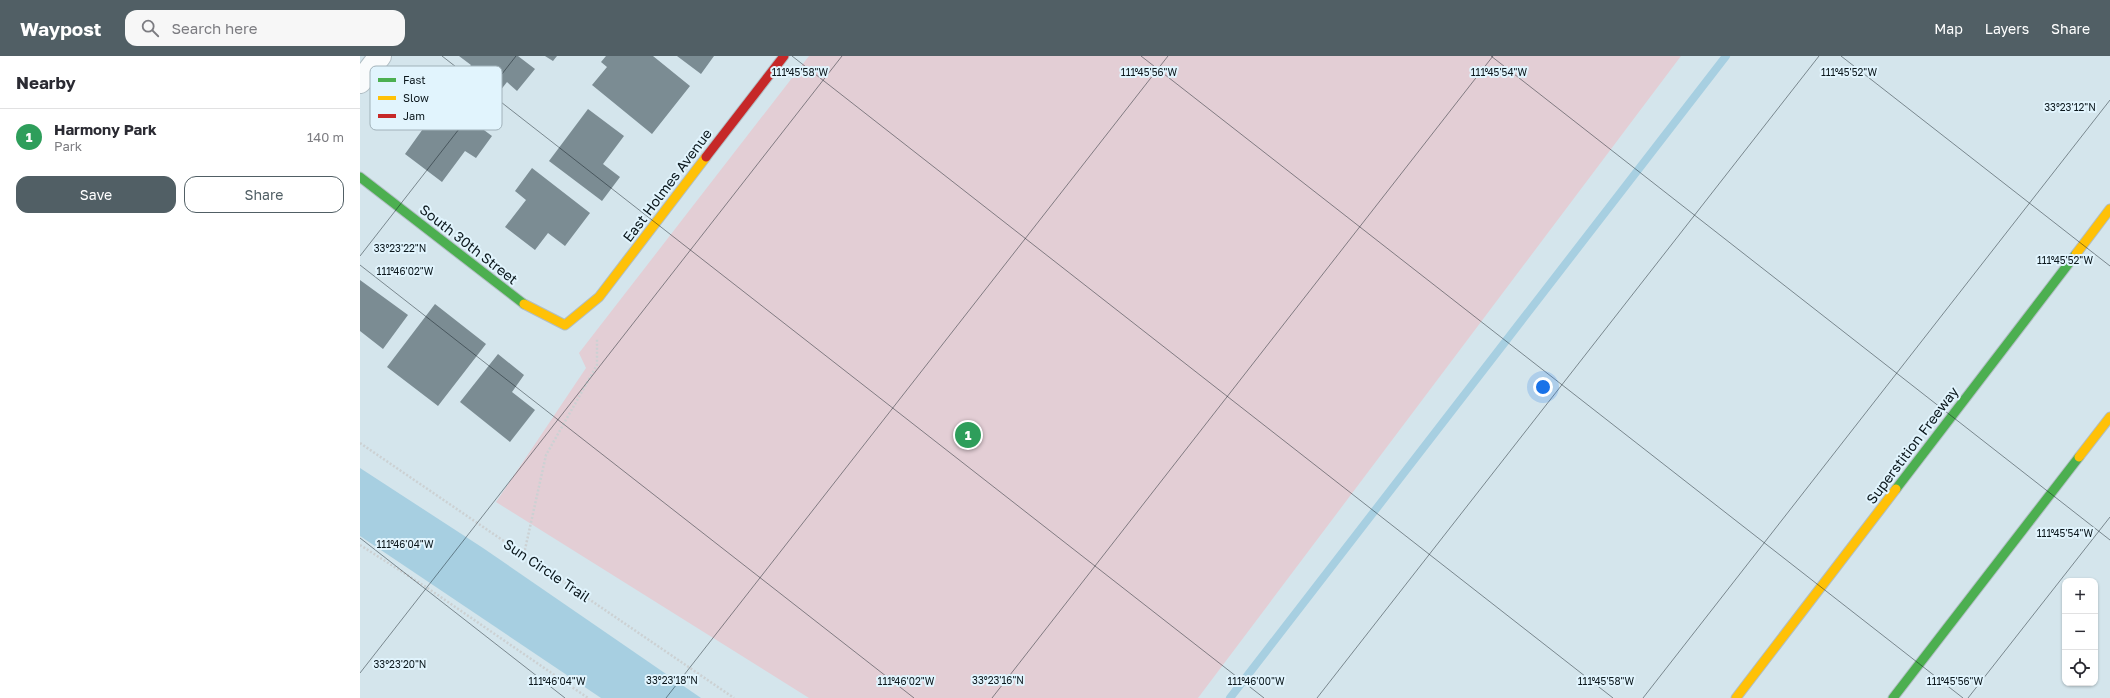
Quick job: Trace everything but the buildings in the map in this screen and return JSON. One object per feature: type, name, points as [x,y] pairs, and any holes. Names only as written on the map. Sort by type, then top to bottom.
[{"type":"main road","name":"East Holmes Avenue","points":[[565,325],[599,298],[784,56]]},
{"type":"main road","name":"South 30th Street","points":[[360,177],[523,304],[565,325]]},
{"type":"main road","name":"Superstition Freeway","points":[[1736,698],[2110,209]]},
{"type":"main road","points":[[1893,698],[2110,417]]},
{"type":"street","points":[[372,66],[380,56]]},
{"type":"street","points":[[360,82],[370,69]]},
{"type":"path","points":[[524,554],[546,455],[597,365],[597,338]]},
{"type":"path","name":"Sun Circle Trail","points":[[360,443],[734,698]]},
{"type":"path","points":[[360,545],[429,589],[588,698]]},
{"type":"shaded area","points":[[809,56],[1681,56],[1198,698],[809,698],[496,502],[586,368],[579,353]]},
{"type":"water","points":[[360,468],[483,548],[701,698],[601,698],[360,536]]},
{"type":"waterway","points":[[1230,698],[1726,56]]},
{"type":"traffic: fast","points":[[360,177],[524,304]]},
{"type":"traffic: fast","points":[[1896,489],[2076,254]]},
{"type":"traffic: fast","points":[[1893,698],[2079,457]]},
{"type":"traffic: slow","points":[[524,304],[565,325],[599,297],[706,157]]},
{"type":"traffic: slow","points":[[2076,254],[2110,209]]},
{"type":"traffic: slow","points":[[2079,457],[2110,417]]},
{"type":"traffic: slow","points":[[1736,698],[1896,489]]},
{"type":"traffic: jam","points":[[706,157],[784,56]]},
{"type":"place","name":"Harmony Park","points":[[968,435]]}]
